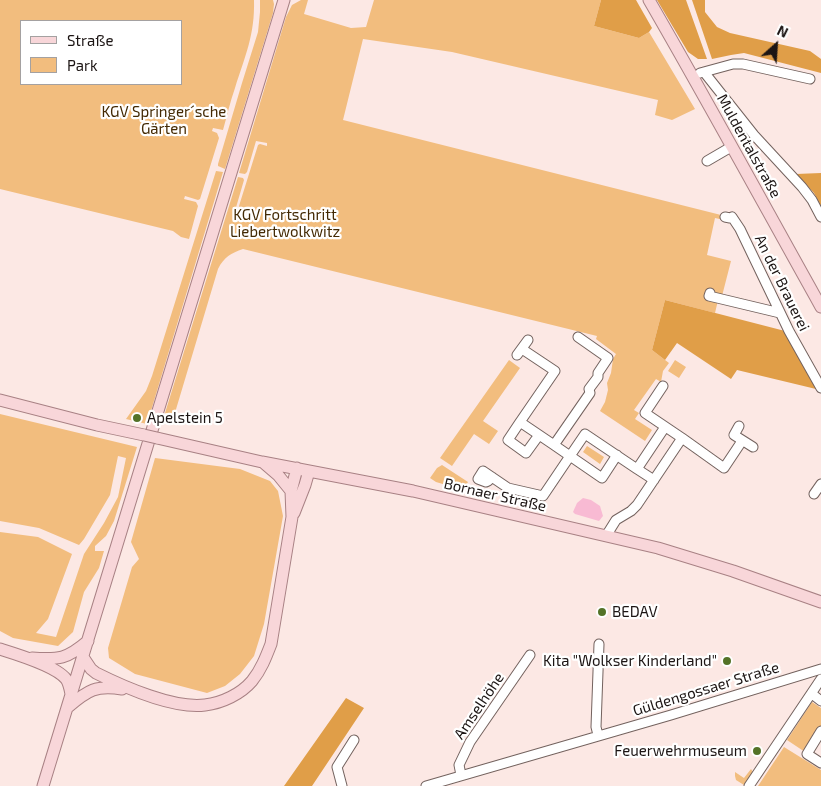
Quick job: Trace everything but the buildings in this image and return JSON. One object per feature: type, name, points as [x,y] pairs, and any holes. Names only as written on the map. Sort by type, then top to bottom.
[{"type":"main road","points":[[43,786],[284,0]]},
{"type":"main road","name":"Muldentalstraße","points":[[649,0],[698,74],[712,109],[731,147],[821,307]]},
{"type":"main road","name":"Bornaer Straße","points":[[0,400],[144,436],[262,462],[419,492],[658,548],[725,568],[821,602]]},
{"type":"main road","points":[[262,462],[278,475],[291,490]]},
{"type":"main road","points":[[83,657],[96,673],[133,690],[190,705],[206,705],[221,701],[238,694],[252,682],[264,663],[271,644],[292,517],[291,490],[297,468]]},
{"type":"main road","points":[[292,517],[309,470]]},
{"type":"main road","points":[[26,657],[63,658],[88,641]]},
{"type":"main road","points":[[0,649],[26,657],[61,674],[69,685],[71,694]]},
{"type":"main road","points":[[68,707],[82,695],[96,688],[133,690]]},
{"type":"street","points":[[810,79],[743,64],[733,64],[698,74],[802,187],[821,217]]},
{"type":"street","points":[[707,161],[731,147]]},
{"type":"street","name":"An der Brauerei","points":[[728,217],[748,244],[780,313],[821,388]]},
{"type":"street","points":[[710,292],[709,296],[780,313]]},
{"type":"street","points":[[554,445],[590,393],[589,389],[608,358],[578,337]]},
{"type":"street","points":[[528,340],[519,352],[555,371],[508,440],[526,453],[539,435]]},
{"type":"street","points":[[663,386],[645,413],[665,427],[724,468],[742,441]]},
{"type":"street","points":[[520,422],[602,478],[617,455]]},
{"type":"street","points":[[739,426],[734,435],[753,447]]},
{"type":"street","points":[[637,468],[665,427]]},
{"type":"street","points":[[492,477],[508,488],[543,496],[585,434],[654,480]]},
{"type":"street","points":[[606,536],[616,520],[637,505],[682,438]]},
{"type":"street","points":[[814,494],[821,484]]},
{"type":"street","points":[[598,735],[596,728],[599,644]]},
{"type":"street","name":"Amselhöhe","points":[[461,775],[458,766],[470,742],[530,655]]},
{"type":"street","name":"Güldengossaer Straße","points":[[426,786],[671,715],[821,669]]},
{"type":"street","points":[[750,786],[821,679]]},
{"type":"street","points":[[812,694],[821,701]]},
{"type":"street","points":[[821,732],[806,754],[821,763]]},
{"type":"street","points":[[342,786],[337,767],[354,740]]},
{"type":"green space","name":"KGV Springer´sche Gärten","points":[[0,0],[254,0],[253,24],[249,45],[223,130],[213,128],[212,131],[217,133],[219,138],[200,199],[185,196],[184,199],[196,202],[198,206],[189,239],[181,237],[173,231],[0,189]]},
{"type":"green space","points":[[260,0],[273,0],[273,13],[225,169],[218,166],[218,164],[258,32]]},
{"type":"green space","name":"KGV Fortschritt Liebertwolkwitz","points":[[301,0],[308,0],[304,14],[351,28],[366,27],[374,0],[601,0],[594,26],[639,38],[649,32],[695,109],[672,120],[655,115],[658,100],[452,52],[363,39],[343,120],[725,216],[724,220],[715,218],[707,255],[731,261],[722,296],[719,296],[715,313],[665,300],[652,350],[669,363],[663,371],[661,382],[656,379],[634,410],[639,413],[635,419],[652,430],[645,441],[600,411],[605,402],[608,390],[607,383],[616,354],[596,339],[597,336],[243,249],[228,256],[218,269],[174,416],[165,413],[238,177],[244,180],[235,211],[249,217],[250,214],[240,210],[239,206],[258,145],[267,146],[267,143],[256,141],[247,172],[245,174],[239,173],[286,17],[292,5]]},
{"type":"green space","points":[[216,171],[223,172],[147,424],[126,419],[146,391],[152,376]]},
{"type":"green space","points":[[509,360],[520,368],[483,421],[498,431],[489,444],[474,434],[452,466],[440,458]]},
{"type":"green space","points":[[675,360],[686,367],[679,378],[668,371]]},
{"type":"green space","points":[[0,414],[137,447],[114,521],[106,536],[95,546],[95,551],[104,551],[99,568],[84,592],[73,632],[58,646],[13,638],[0,631],[0,532],[38,537],[72,554],[48,619],[36,633],[56,637],[84,554],[118,497],[126,458],[118,456],[110,495],[79,545],[39,528],[0,521]]},
{"type":"green space","points":[[587,446],[604,457],[600,464],[583,452]]},
{"type":"green space","points":[[155,458],[240,469],[270,481],[278,491],[283,516],[264,624],[254,656],[240,674],[225,686],[207,693],[135,674],[109,658],[108,648],[132,567],[139,559],[131,542]]},
{"type":"green space","points":[[442,465],[468,482],[463,490],[436,482],[430,478],[437,468]]},
{"type":"green space","points":[[812,702],[821,708],[821,727],[805,752],[787,740]]},
{"type":"green space","points":[[784,747],[821,770],[821,786],[758,786]]},
{"type":"green space","points":[[751,769],[753,772],[744,785],[736,780],[735,772],[744,778]]},
{"type":"shaded area","points":[[601,0],[636,0],[652,28],[639,38],[594,26]]},
{"type":"shaded area","points":[[657,0],[686,0],[707,59],[698,59],[688,52]]},
{"type":"shaded area","points":[[692,0],[705,0],[705,12],[717,27],[730,33],[810,51],[821,59],[821,73],[744,53],[712,59]]},
{"type":"shaded area","points":[[821,173],[821,206],[814,193],[796,174]]},
{"type":"shaded area","points":[[665,300],[785,331],[816,389],[737,370],[731,379],[677,343],[665,360],[652,350]]},
{"type":"shaded area","points":[[583,498],[591,500],[600,506],[603,516],[599,521],[573,512],[577,503]]},
{"type":"shaded area","points":[[346,698],[364,708],[312,786],[284,786]]},
{"type":"place","name":"Apelstein 5","points":[[137,418]]},
{"type":"place","name":"BEDAV","points":[[602,612]]},
{"type":"place","name":"Kita \"Wolkser Kinderland\"","points":[[727,661]]},
{"type":"place","name":"Feuerwehrmuseum","points":[[757,751]]}]
